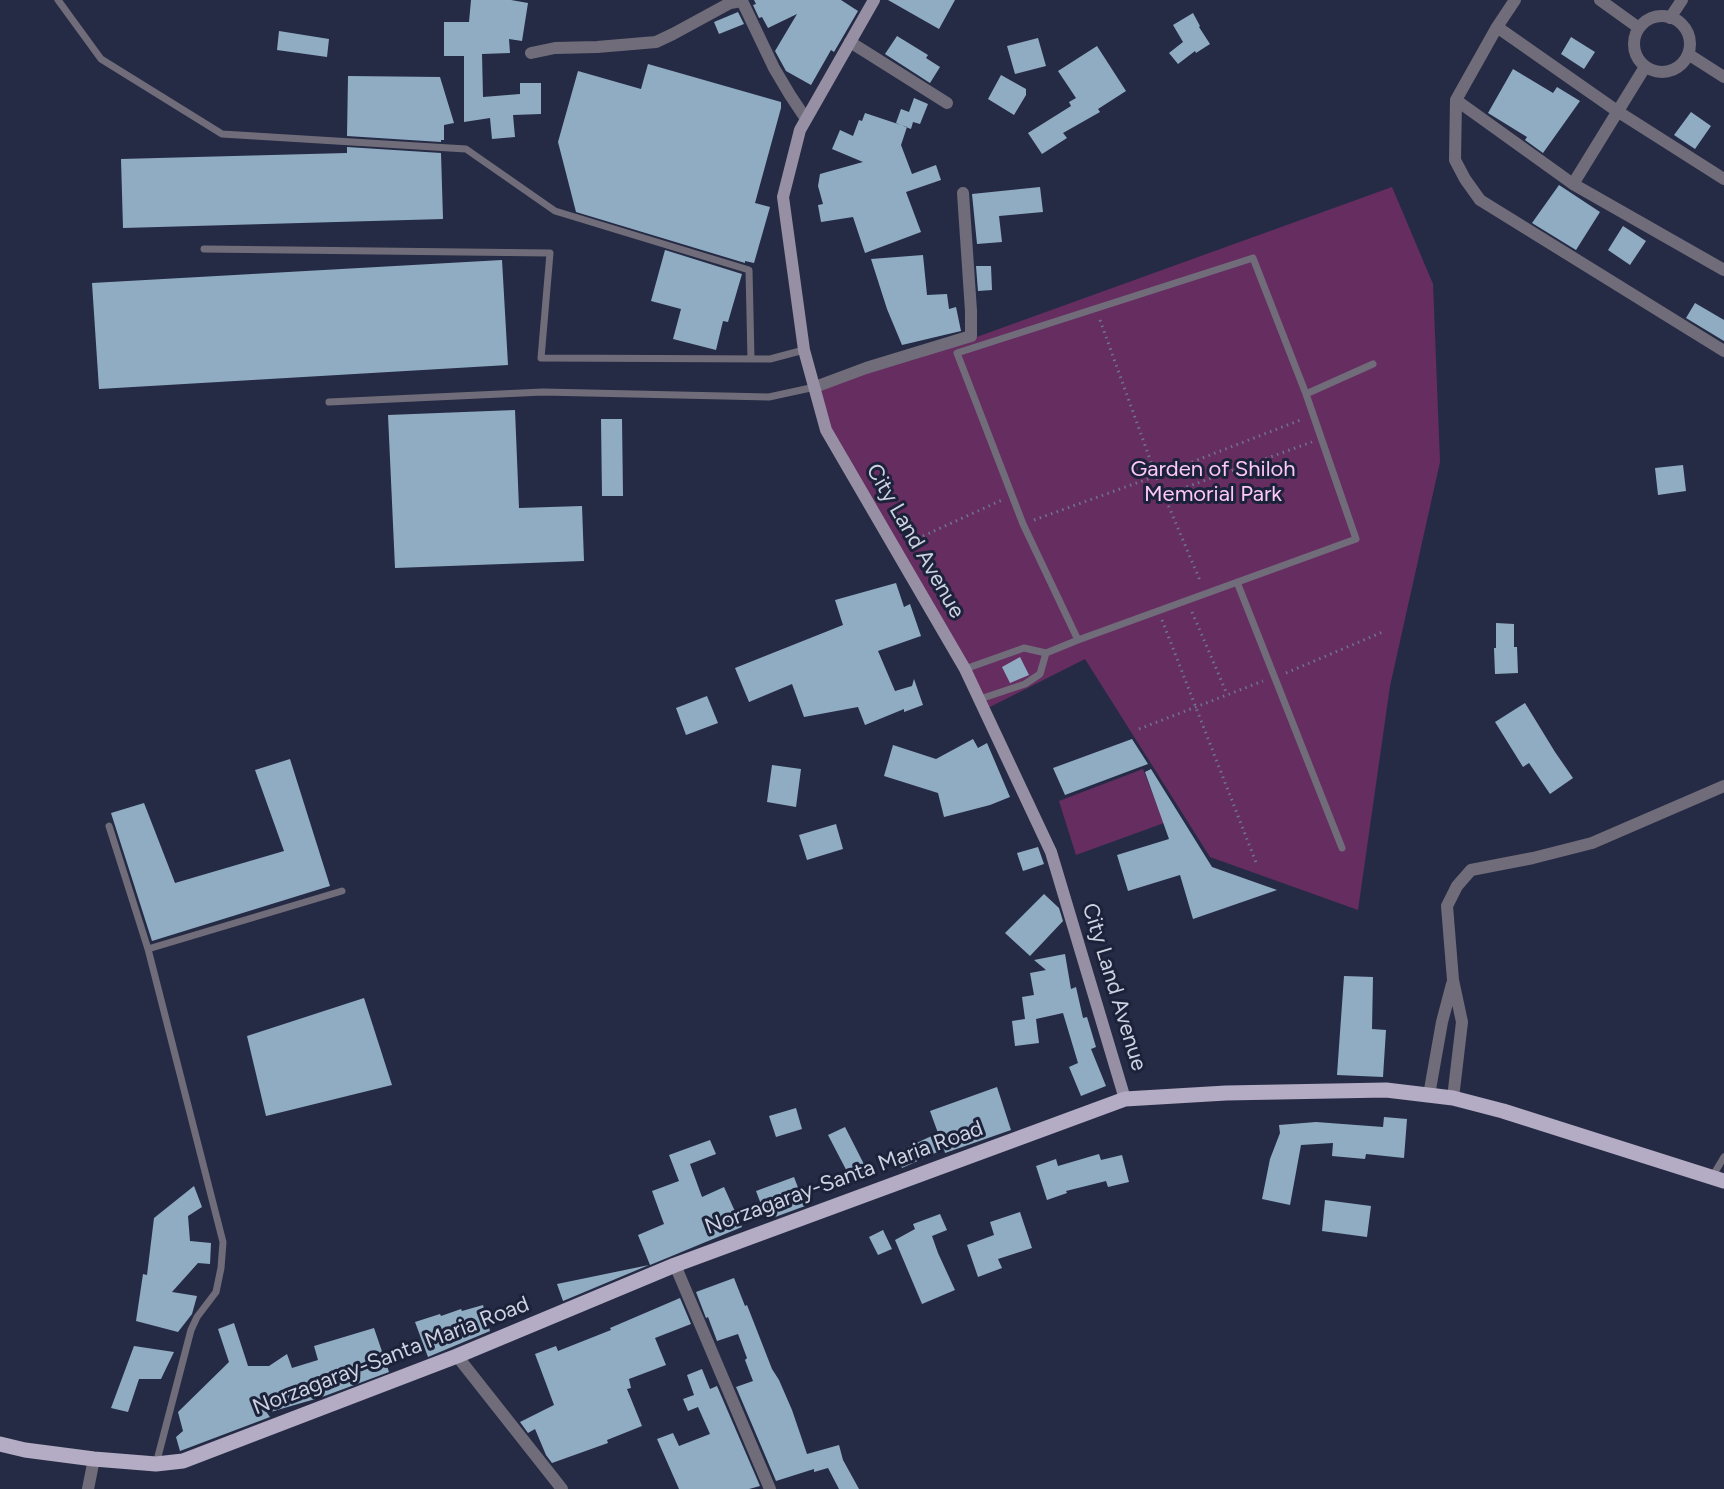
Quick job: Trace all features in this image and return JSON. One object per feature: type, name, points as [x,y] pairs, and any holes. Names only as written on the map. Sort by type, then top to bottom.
[{"type":"main road","name":"Norzagaray-Santa Maria Road","points":[[0,1444],[25,1450],[94,1459],[156,1464],[183,1461],[457,1356],[675,1266],[1125,1099],[1226,1093],[1386,1090],[1453,1098],[1503,1111],[1718,1179]]},
{"type":"street","name":"City Land Avenue","points":[[874,0],[800,130],[783,197],[804,350],[826,430],[965,669],[1051,852],[1125,1099]]},
{"type":"street","points":[[1515,0],[1456,100],[1455,160],[1480,200],[1724,351]]},
{"type":"street","points":[[1600,0],[1639,28]]},
{"type":"street","points":[[1670,18],[1682,0]]},
{"type":"street","points":[[531,53],[555,48],[656,42],[730,3],[742,1],[774,68],[806,119]]},
{"type":"street","points":[[1653,18],[1670,18],[1678,21],[1688,37],[1688,54],[1683,62],[1670,71],[1653,71],[1639,61],[1634,45],[1639,28],[1653,18]]},
{"type":"street","points":[[1497,27],[1617,111],[1724,179]]},
{"type":"street","points":[[850,42],[947,103]]},
{"type":"street","points":[[1688,54],[1724,77]]},
{"type":"street","points":[[1573,184],[1645,67]]},
{"type":"street","points":[[1456,100],[1573,184],[1724,270]]},
{"type":"street","points":[[815,387],[866,368],[971,336],[963,194]]},
{"type":"street","points":[[1453,1098],[1462,1022],[1453,980],[1447,906],[1457,886],[1471,870],[1592,843],[1724,786]]},
{"type":"street","points":[[1429,1095],[1442,1022],[1453,980]]},
{"type":"street","points":[[675,1266],[770,1489]]},
{"type":"street","points":[[457,1356],[562,1489]]},
{"type":"street","points":[[88,1489],[94,1459]]},
{"type":"lane","points":[[58,0],[102,59],[222,134],[466,149],[555,212],[749,270],[752,359]]},
{"type":"lane","points":[[204,249],[550,253],[541,358],[770,359],[804,350]]},
{"type":"lane","points":[[965,669],[1024,648],[1046,653],[1204,592],[1356,539],[1306,394],[1253,258],[957,353],[1023,524],[1078,640]]},
{"type":"lane","points":[[1306,394],[1373,364]]},
{"type":"lane","points":[[329,402],[543,392],[769,397],[815,387]]},
{"type":"lane","points":[[1237,582],[1342,848]]},
{"type":"lane","points":[[980,699],[1025,684],[1040,674],[1046,653]]},
{"type":"lane","points":[[109,826],[148,949],[223,1242],[216,1292],[197,1317],[191,1330],[156,1464]]},
{"type":"lane","points":[[148,949],[342,891]]},
{"type":"lane","points":[[1718,1179],[1724,1157]]},
{"type":"path","points":[[1096,310],[1156,476],[1204,592]]},
{"type":"path","points":[[1023,524],[1156,476],[1313,415]]},
{"type":"path","points":[[1164,495],[1321,439]]},
{"type":"path","points":[[923,536],[1012,495]]},
{"type":"path","points":[[1187,599],[1227,695]]},
{"type":"path","points":[[1158,610],[1257,865]]},
{"type":"path","points":[[1139,729],[1385,632]]},
{"type":"green space","name":"Garden of Shiloh Memorial Park","points":[[1392,187],[1433,284],[1440,462],[1390,686],[1358,910],[1210,857],[1085,659],[986,709],[830,445],[815,387],[913,360]]},
{"type":"green space","points":[[1143,769],[1164,823],[1076,855],[1059,801]]},
{"type":"building","points":[[471,0],[511,0],[528,3],[522,41],[509,39],[510,53],[482,54],[483,97],[520,94],[520,83],[541,83],[541,114],[513,115],[515,137],[492,139],[490,118],[464,122],[464,56],[444,56],[444,22],[469,22]]},
{"type":"building","points":[[754,0],[841,0],[858,11],[834,52],[831,50],[811,85],[786,71],[775,51],[797,14],[768,28],[762,17],[759,18],[753,5],[756,4]]},
{"type":"building","points":[[888,0],[955,0],[939,29]]},
{"type":"building","points":[[738,12],[744,24],[719,34],[714,22]]},
{"type":"building","points":[[1193,13],[1210,44],[1196,53],[1195,51],[1178,64],[1169,53],[1183,42],[1173,25]]},
{"type":"building","points":[[279,31],[329,39],[327,57],[277,50]]},
{"type":"building","points":[[897,36],[928,55],[926,58],[940,67],[930,83],[885,54]]},
{"type":"building","points":[[1571,37],[1595,52],[1584,69],[1561,54]]},
{"type":"building","points":[[1038,38],[1046,66],[1015,74],[1007,46]]},
{"type":"building","points":[[1097,46],[1126,91],[1098,109],[1100,112],[1063,133],[1067,138],[1042,154],[1028,133],[1071,106],[1069,102],[1076,98],[1058,71]]},
{"type":"building","points":[[648,64],[781,102],[755,203],[770,207],[754,263],[745,261],[745,263],[576,212],[558,142],[578,71],[641,89]]},
{"type":"building","points":[[1513,69],[1553,93],[1557,87],[1580,101],[1543,153],[1525,140],[1527,137],[1488,113]]},
{"type":"building","points":[[1001,75],[1026,89],[1026,95],[1014,115],[988,99]]},
{"type":"building","points":[[348,76],[440,77],[454,123],[444,125],[444,140],[441,142],[347,136]]},
{"type":"building","points":[[914,98],[928,104],[920,124],[913,122],[911,129],[896,123],[901,109],[909,112]]},
{"type":"building","points":[[1691,112],[1711,126],[1695,149],[1674,135]]},
{"type":"building","points":[[865,113],[907,127],[901,145],[912,174],[936,165],[941,180],[906,192],[921,232],[865,253],[853,217],[821,222],[818,205],[823,204],[818,186],[820,174],[863,162],[832,149],[840,130],[853,136],[859,120],[862,121]]},
{"type":"building","points":[[347,147],[441,153],[443,219],[123,228],[121,159],[347,153]]},
{"type":"building","points":[[1559,185],[1600,212],[1576,250],[1532,223]]},
{"type":"building","points":[[1040,187],[1043,212],[999,216],[1002,242],[977,244],[972,194]]},
{"type":"building","points":[[1623,226],[1646,241],[1630,265],[1608,250]]},
{"type":"building","points":[[665,250],[742,274],[728,322],[723,321],[716,350],[673,339],[681,309],[651,301]]},
{"type":"building","points":[[923,255],[927,295],[947,294],[949,309],[956,307],[961,331],[902,345],[887,309],[871,259]]},
{"type":"building","points":[[502,260],[508,365],[99,389],[92,283]]},
{"type":"building","points":[[976,266],[991,266],[992,290],[978,291]]},
{"type":"building","points":[[1695,303],[1724,320],[1724,341],[1686,318]]},
{"type":"building","points":[[515,410],[519,508],[582,506],[584,561],[395,568],[388,415]]},
{"type":"building","points":[[601,419],[622,419],[623,496],[602,496]]},
{"type":"building","points":[[1683,465],[1686,491],[1658,495],[1655,468]]},
{"type":"building","points":[[896,583],[904,607],[910,604],[921,636],[878,651],[895,691],[912,686],[914,679],[923,705],[904,712],[904,709],[865,725],[858,707],[804,717],[792,684],[749,702],[735,668],[843,625],[835,600]]},
{"type":"building","points":[[1496,623],[1514,624],[1514,647],[1517,647],[1518,673],[1495,674]]},
{"type":"building","points":[[1020,657],[1029,675],[1010,683],[1002,667]]},
{"type":"building","points":[[707,696],[718,723],[686,735],[676,708]]},
{"type":"building","points":[[1525,703],[1573,778],[1550,794],[1529,763],[1523,767],[1495,722]]},
{"type":"building","points":[[973,739],[978,748],[987,743],[1010,797],[990,805],[944,817],[938,793],[884,776],[893,745],[936,759]]},
{"type":"building","points":[[1132,739],[1148,764],[1065,795],[1053,768]]},
{"type":"building","points":[[290,759],[330,886],[152,941],[111,813],[144,803],[175,883],[284,851],[255,770]]},
{"type":"building","points":[[772,765],[801,769],[796,807],[767,802]]},
{"type":"building","points":[[1151,769],[1212,867],[1277,890],[1193,919],[1180,875],[1128,891],[1117,855],[1169,839],[1145,772]]},
{"type":"building","points":[[836,824],[843,849],[807,860],[799,835]]},
{"type":"building","points":[[1038,847],[1044,864],[1023,871],[1017,853]]},
{"type":"building","points":[[1044,894],[1059,908],[1063,921],[1030,956],[1005,933]]},
{"type":"building","points":[[1065,954],[1071,989],[1076,987],[1083,1018],[1087,1017],[1096,1047],[1091,1049],[1106,1086],[1081,1096],[1069,1067],[1078,1063],[1063,1013],[1036,1019],[1039,1043],[1015,1046],[1012,1021],[1025,1019],[1022,997],[1034,995],[1030,973],[1046,970],[1034,960]]},
{"type":"building","points":[[1344,976],[1373,977],[1372,1029],[1386,1030],[1383,1077],[1337,1075]]},
{"type":"building","points":[[364,998],[392,1085],[266,1116],[247,1036]]},
{"type":"building","points":[[997,1087],[1011,1130],[945,1153],[944,1149],[902,1168],[895,1153],[938,1133],[930,1111]]},
{"type":"building","points":[[796,1108],[802,1129],[776,1137],[769,1116]]},
{"type":"building","points":[[1384,1117],[1407,1119],[1404,1158],[1366,1154],[1365,1159],[1332,1156],[1333,1143],[1301,1145],[1290,1205],[1262,1199],[1270,1159],[1280,1133],[1279,1125],[1316,1122],[1383,1127]]},
{"type":"building","points":[[845,1127],[869,1174],[853,1183],[828,1135]]},
{"type":"building","points":[[710,1140],[716,1154],[690,1164],[702,1197],[724,1187],[742,1227],[650,1265],[638,1235],[664,1224],[652,1191],[679,1181],[669,1155]]},
{"type":"building","points":[[1099,1154],[1101,1160],[1122,1155],[1129,1182],[1108,1187],[1106,1181],[1066,1191],[1067,1193],[1047,1200],[1036,1166],[1056,1159],[1058,1166]]},
{"type":"building","points":[[794,1177],[805,1206],[767,1220],[756,1191]]},
{"type":"building","points":[[194,1186],[202,1207],[188,1216],[190,1241],[211,1243],[210,1264],[198,1263],[172,1292],[197,1296],[192,1314],[178,1332],[136,1321],[143,1274],[147,1275],[154,1218]]},
{"type":"building","points":[[1325,1200],[1371,1206],[1367,1237],[1322,1231]]},
{"type":"building","points":[[1020,1212],[1032,1248],[998,1259],[1002,1268],[978,1277],[967,1245],[994,1235],[990,1222]]},
{"type":"building","points":[[940,1214],[947,1230],[932,1236],[955,1290],[922,1304],[895,1240],[915,1229],[913,1224]]},
{"type":"building","points":[[883,1230],[892,1249],[878,1255],[869,1237]]},
{"type":"building","points":[[649,1265],[563,1301],[557,1284]]},
{"type":"building","points":[[734,1278],[772,1369],[792,1410],[807,1454],[839,1445],[843,1460],[859,1489],[839,1489],[828,1468],[814,1472],[814,1469],[776,1481],[736,1387],[753,1381],[738,1334],[717,1341],[696,1292]]},
{"type":"building","points":[[680,1298],[691,1324],[655,1338],[666,1365],[629,1379],[631,1388],[627,1389],[642,1426],[607,1440],[608,1443],[552,1463],[535,1429],[528,1433],[520,1422],[554,1405],[535,1354],[556,1346],[558,1351],[611,1330],[610,1328]]},
{"type":"building","points":[[483,1305],[490,1331],[428,1357],[415,1322]]},
{"type":"building","points":[[234,1323],[248,1366],[269,1366],[287,1354],[292,1368],[318,1360],[314,1346],[374,1328],[389,1372],[322,1397],[267,1413],[270,1417],[180,1451],[176,1437],[183,1431],[178,1412],[229,1362],[218,1329]]},
{"type":"building","points":[[134,1346],[174,1352],[161,1379],[139,1379],[128,1412],[111,1408]]},
{"type":"building","points":[[702,1369],[710,1389],[717,1386],[760,1486],[749,1489],[679,1489],[657,1439],[673,1433],[679,1446],[710,1434],[698,1407],[688,1411],[683,1399],[694,1395],[687,1375]]}]
